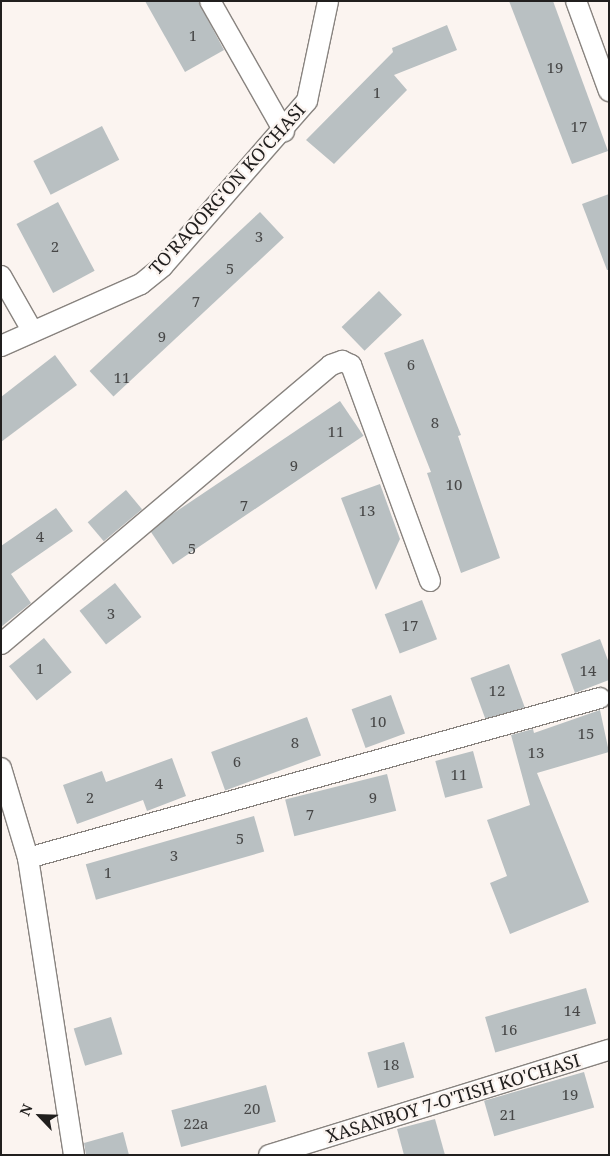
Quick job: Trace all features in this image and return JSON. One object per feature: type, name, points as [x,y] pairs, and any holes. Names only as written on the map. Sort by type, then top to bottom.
[{"type":"street","points":[[210,1],[284,130]]},
{"type":"street","name":"TO'RAQORG'ON KO'CHASI","points":[[1,346],[141,284],[284,130],[307,101],[328,1]]},
{"type":"street","points":[[576,1],[609,91]]},
{"type":"street","points":[[1,276],[32,332]]},
{"type":"street","points":[[1,644],[331,365],[342,362],[351,365],[430,581]]},
{"type":"street","points":[[28,858],[600,698]]},
{"type":"street","points":[[1,768],[28,858],[74,1155]]},
{"type":"street","name":"XASANBOY 7-O'TISH KO'CHASI","points":[[269,1155],[609,1050]]},
{"type":"building","points":[[145,1],[198,1],[224,50],[185,72]]},
{"type":"building","points":[[509,1],[553,1],[608,151],[572,164]]},
{"type":"building","points":[[447,25],[457,50],[394,75],[407,90],[334,164],[306,140],[393,52],[392,48]]},
{"type":"building","points":[[102,126],[119,160],[51,195],[33,161]]},
{"type":"building","points":[[609,194],[609,270],[607,270],[582,204]]},
{"type":"building","points":[[58,202],[95,271],[53,293],[17,224]]},
{"type":"building","points":[[260,212],[284,238],[113,397],[90,371]]},
{"type":"building","points":[[379,291],[402,315],[365,351],[342,327]]},
{"type":"building","points":[[423,339],[461,435],[458,436],[500,558],[461,573],[427,473],[431,472],[384,353]]},
{"type":"building","points":[[55,355],[77,385],[1,442],[1,397]]},
{"type":"building","points":[[340,401],[363,436],[173,564],[149,530]]},
{"type":"building","points":[[380,484],[400,539],[376,590],[341,498]]},
{"type":"building","points":[[126,490],[142,509],[104,541],[88,522]]},
{"type":"building","points":[[56,508],[73,531],[11,574],[31,603],[1,627],[1,546]]},
{"type":"building","points":[[115,583],[141,617],[106,645],[80,611]]},
{"type":"building","points":[[422,600],[437,639],[400,654],[385,614]]},
{"type":"building","points":[[44,638],[72,672],[37,701],[9,666]]},
{"type":"building","points":[[600,639],[609,663],[609,680],[575,693],[561,654]]},
{"type":"building","points":[[509,664],[525,707],[486,721],[470,678]]},
{"type":"building","points":[[391,695],[405,734],[366,748],[352,709]]},
{"type":"building","points":[[600,710],[609,752],[537,773],[589,902],[510,934],[490,883],[507,876],[487,820],[530,805],[511,735],[533,729],[534,733]]},
{"type":"building","points":[[307,717],[321,756],[225,790],[211,752]]},
{"type":"building","points":[[473,751],[483,788],[445,798],[435,761]]},
{"type":"building","points":[[172,758],[186,796],[147,811],[143,800],[77,824],[63,785],[102,771],[106,782]]},
{"type":"building","points":[[387,774],[396,811],[294,836],[285,799]]},
{"type":"building","points":[[254,816],[264,852],[96,900],[86,864]]},
{"type":"building","points":[[586,988],[596,1024],[495,1053],[485,1017]]},
{"type":"building","points":[[111,1017],[122,1054],[85,1066],[74,1028]]},
{"type":"building","points":[[404,1042],[414,1078],[378,1088],[367,1052]]},
{"type":"building","points":[[584,1072],[594,1108],[494,1136],[484,1101]]},
{"type":"building","points":[[266,1085],[276,1122],[181,1147],[171,1110]]},
{"type":"building","points":[[435,1119],[445,1155],[404,1155],[397,1129]]},
{"type":"building","points":[[123,1132],[129,1155],[86,1155],[84,1143]]}]
